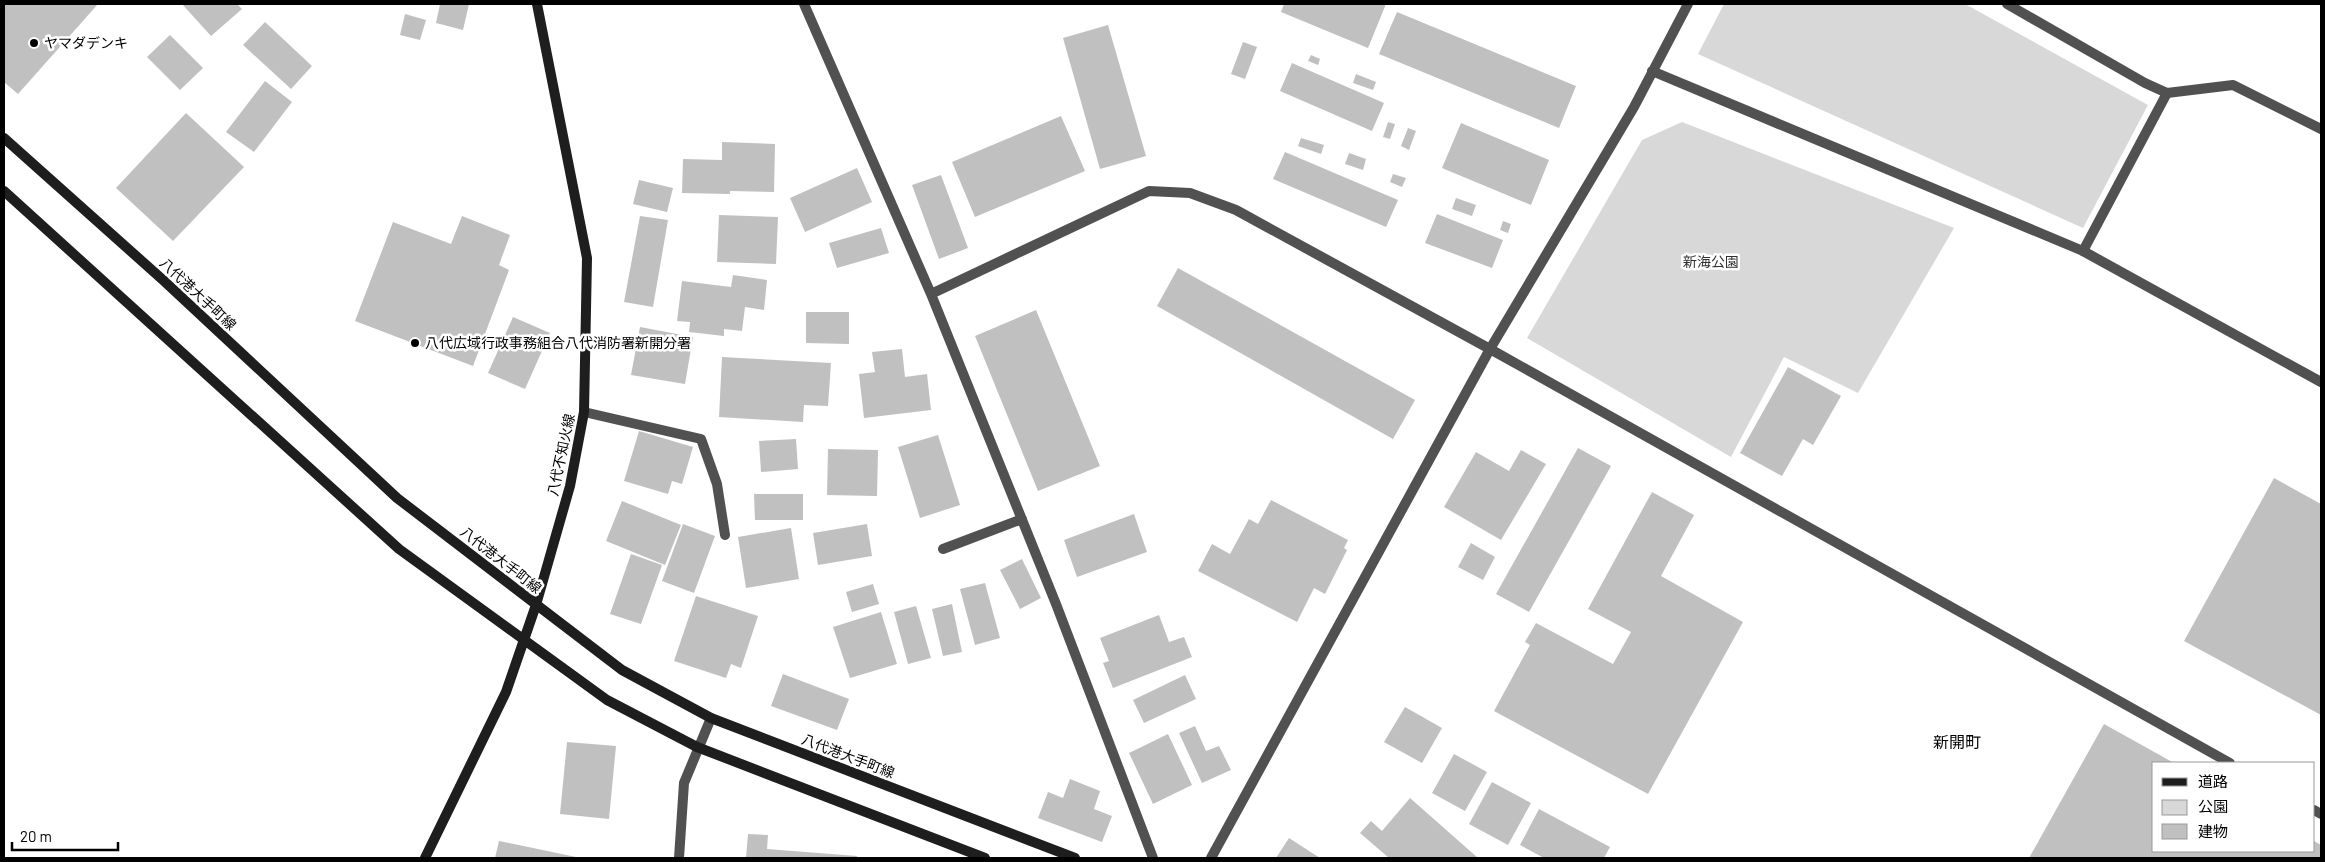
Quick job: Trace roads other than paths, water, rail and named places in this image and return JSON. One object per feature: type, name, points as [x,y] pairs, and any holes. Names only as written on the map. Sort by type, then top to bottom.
[{"type":"main road","name":"八代不知火線","points":[[425,858],[506,692],[524,642],[570,486],[584,412],[587,258],[537,4]]},
{"type":"main road","name":"八代港大手町線","points":[[4,138],[163,280],[396,498],[622,670],[711,718],[1075,858]]},
{"type":"main road","points":[[4,190],[399,549],[524,642],[607,700],[697,747],[985,858]]},
{"type":"street","points":[[804,4],[931,294],[1056,604],[1153,858]]},
{"type":"street","points":[[1211,858],[1490,350],[1652,71],[1688,4]]},
{"type":"street","points":[[2007,4],[2145,83],[2167,93],[2233,85],[2321,129]]},
{"type":"street","points":[[1652,71],[2083,251],[2321,382]]},
{"type":"street","points":[[2083,251],[2167,93]]},
{"type":"street","points":[[931,294],[1149,190],[1190,193],[1236,210],[2228,762]]},
{"type":"street","points":[[584,412],[700,439],[717,484],[725,535]]},
{"type":"street","points":[[943,549],[1022,519]]},
{"type":"street","points":[[678,858],[684,783],[697,747],[711,718]]},
{"type":"place","name":"ヤマダデンキ","points":[[34,43]]},
{"type":"place","name":"八代広域行政事務組合八代消防署新開分署","points":[[415,343]]},
{"type":"district","name":"新開町","points":[[1957,742]]},
{"type":"park label","name":"新海公園","points":[[1711,262]]}]
